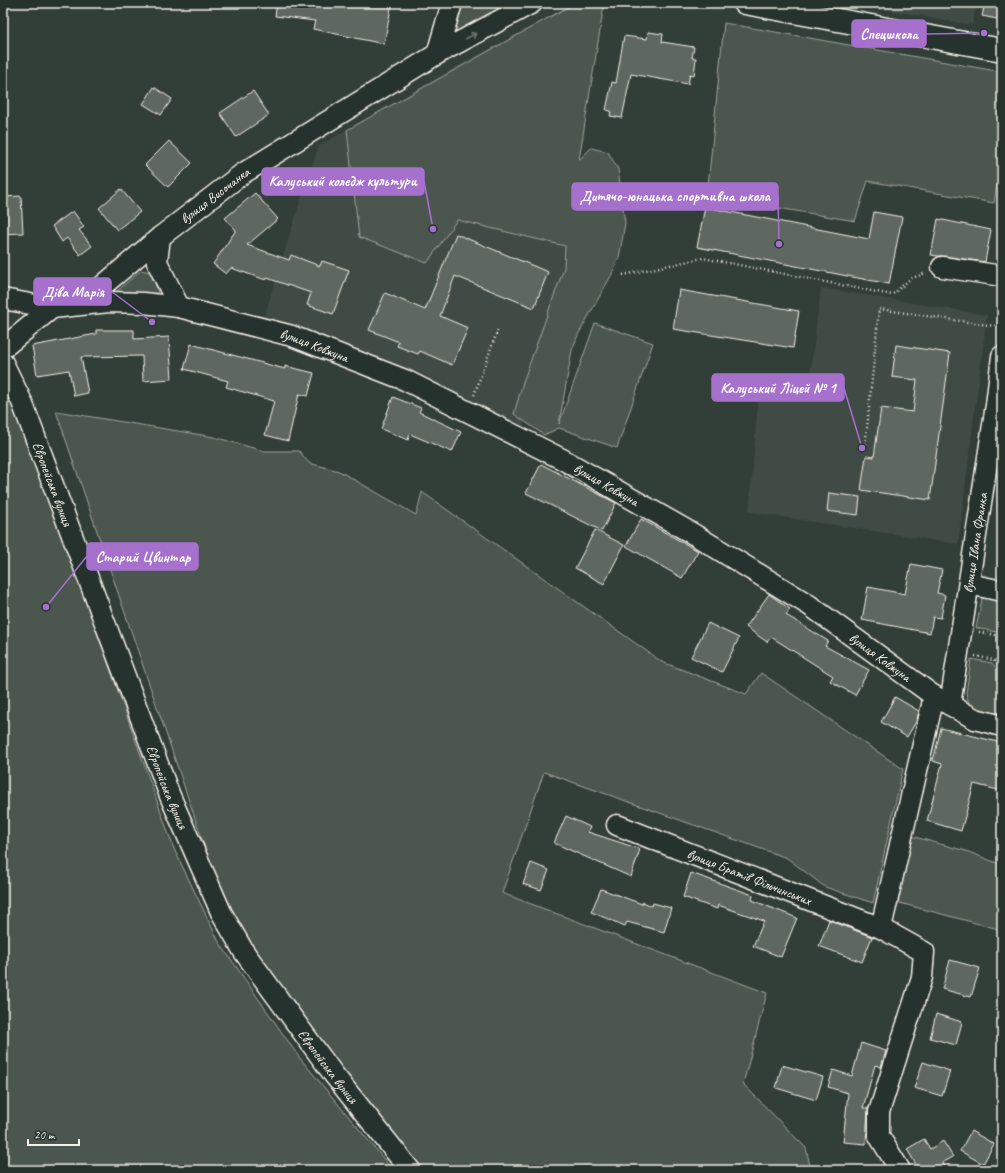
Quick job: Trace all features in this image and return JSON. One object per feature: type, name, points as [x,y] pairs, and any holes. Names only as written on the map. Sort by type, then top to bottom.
[{"type":"main road","points":[[745,3],[1002,50]]},
{"type":"street","points":[[437,54],[452,3]]},
{"type":"street","name":"вулиця Височанка","points":[[3,348],[52,308],[100,288],[160,237],[242,174],[437,54],[532,3]]},
{"type":"street","points":[[160,237],[157,262],[179,307]]},
{"type":"street","points":[[942,267],[1002,276]]},
{"type":"street","name":"вулиця Ковжуна","points":[[3,299],[52,308],[109,302],[143,303],[179,307],[292,336],[405,380],[562,459],[695,535],[808,605],[942,700],[975,718],[1002,726]]},
{"type":"street","name":"вулиця Івана Франка","points":[[942,700],[969,584],[1002,356]]},
{"type":"street","name":"Європейська вулиця","points":[[3,363],[22,402],[170,796],[221,912],[244,952],[334,1075],[410,1170]]},
{"type":"street","points":[[969,584],[1002,591]]},
{"type":"street","points":[[881,928],[942,700]]},
{"type":"street","name":"вулиця Братів Фільчинських","points":[[617,825],[881,928],[924,952],[922,977],[879,1112],[879,1136],[900,1170]]},
{"type":"path","points":[[623,275],[704,258],[892,295],[910,279],[942,267]]},
{"type":"path","points":[[865,448],[879,309],[995,326]]},
{"type":"path","points":[[473,398],[498,329]]},
{"type":"path","points":[[976,631],[1002,636]]},
{"type":"path","points":[[971,656],[1002,662]]},
{"type":"path","points":[[993,660],[1002,671]]},
{"type":"shaded area","points":[[458,3],[517,3],[453,36]]},
{"type":"shaded area","points":[[575,3],[603,3],[604,5],[571,208],[578,249],[523,428],[408,370],[299,327],[264,317],[319,146],[443,74]]},
{"type":"shaded area","points":[[575,3],[603,3],[604,5],[579,160],[591,148],[608,152],[618,169],[625,223],[619,258],[612,274],[578,335],[572,350],[559,424],[595,323],[653,343],[617,448],[559,428],[544,435],[514,414],[523,382],[564,268],[565,246],[457,220],[427,263],[359,237],[347,130]]},
{"type":"shaded area","points":[[849,3],[977,3],[972,25]]},
{"type":"shaded area","points":[[724,23],[1002,72],[1002,155],[994,203],[868,181],[855,221],[707,196]]},
{"type":"shaded area","points":[[141,270],[150,272],[158,291],[156,297],[115,293]]},
{"type":"shaded area","points":[[821,288],[987,315],[958,544],[749,512],[760,376],[809,383]]},
{"type":"shaded area","points":[[3,366],[174,849],[219,942],[299,1057],[393,1170],[3,1170]]},
{"type":"shaded area","points":[[56,411],[214,437],[264,451],[299,451],[309,463],[339,471],[416,515],[422,492],[662,662],[746,694],[761,673],[903,769],[873,903],[825,887],[787,858],[544,772],[502,893],[767,993],[743,1084],[806,1148],[811,1170],[423,1170],[310,1028],[243,931],[213,871]]},
{"type":"shaded area","points":[[983,594],[1002,598],[1002,633],[976,628]]},
{"type":"shaded area","points":[[971,659],[992,663],[1002,675],[1002,716],[976,710],[970,707],[966,693]]},
{"type":"shaded area","points":[[911,836],[966,851],[1002,865],[1002,930],[896,902]]},
{"type":"building","points":[[277,3],[392,3],[384,44],[313,29],[315,21],[275,16]]},
{"type":"building","points":[[985,3],[1002,3],[1002,20],[982,16]]},
{"type":"building","points":[[648,32],[663,34],[662,42],[694,47],[692,58],[696,58],[694,75],[690,74],[688,84],[631,74],[622,118],[610,116],[611,111],[606,110],[612,82],[616,83],[624,36],[647,39]]},
{"type":"building","points":[[154,87],[172,99],[161,115],[143,104]]},
{"type":"building","points":[[253,91],[269,115],[236,137],[220,113]]},
{"type":"building","points":[[169,141],[192,163],[168,187],[145,165]]},
{"type":"building","points":[[121,189],[140,212],[117,230],[99,208]]},
{"type":"building","points":[[255,193],[278,219],[247,245],[289,260],[291,255],[320,266],[322,261],[349,270],[333,314],[307,305],[311,293],[231,268],[226,274],[213,264],[236,230],[225,218]]},
{"type":"building","points":[[21,196],[23,233],[3,234],[3,197]]},
{"type":"building","points":[[705,207],[869,239],[874,212],[902,217],[889,284],[697,247]]},
{"type":"building","points":[[73,211],[84,227],[79,230],[92,246],[80,255],[67,238],[62,242],[52,226]]},
{"type":"building","points":[[938,219],[991,230],[985,262],[931,255]]},
{"type":"building","points":[[456,234],[548,272],[534,308],[455,276],[440,316],[468,328],[452,365],[420,351],[418,354],[397,346],[399,342],[369,330],[385,293],[425,310]]},
{"type":"building","points":[[679,290],[799,311],[793,348],[673,329]]},
{"type":"building","points":[[96,330],[134,330],[134,339],[169,337],[172,379],[143,381],[142,356],[81,357],[88,393],[74,396],[69,370],[37,375],[32,346],[96,334]]},
{"type":"building","points":[[191,344],[285,369],[285,366],[314,373],[308,396],[299,394],[288,441],[265,435],[274,401],[226,387],[228,381],[184,369]]},
{"type":"building","points":[[896,345],[950,353],[930,500],[861,490],[866,456],[874,457],[881,408],[913,412],[917,380],[892,377]]},
{"type":"building","points":[[393,397],[421,408],[419,412],[461,432],[452,452],[410,434],[408,440],[381,429]]},
{"type":"building","points":[[541,464],[616,503],[602,531],[526,493]]},
{"type":"building","points":[[829,493],[860,497],[858,515],[827,511]]},
{"type":"building","points":[[641,519],[698,551],[682,578],[626,546]]},
{"type":"building","points":[[595,530],[624,545],[604,584],[575,568]]},
{"type":"building","points":[[911,564],[942,570],[937,593],[945,595],[941,618],[933,617],[930,633],[862,620],[868,587],[905,594]]},
{"type":"building","points":[[769,594],[790,609],[786,615],[828,641],[825,646],[869,670],[855,695],[830,681],[833,676],[771,637],[767,642],[746,627]]},
{"type":"building","points":[[708,623],[739,638],[722,672],[691,657]]},
{"type":"building","points":[[895,697],[919,711],[917,720],[907,737],[881,722]]},
{"type":"building","points":[[941,728],[1002,743],[1002,791],[974,784],[961,831],[927,821],[942,764],[933,761]]},
{"type":"building","points":[[566,816],[590,827],[588,832],[640,849],[631,877],[554,843]]},
{"type":"building","points":[[531,863],[549,870],[541,890],[523,884]]},
{"type":"building","points":[[691,873],[753,895],[752,900],[797,918],[781,957],[753,946],[764,921],[718,905],[717,909],[683,897]]},
{"type":"building","points":[[601,889],[642,904],[643,902],[652,906],[653,903],[671,908],[664,932],[627,922],[625,926],[591,912]]},
{"type":"building","points":[[829,920],[872,937],[862,962],[819,946]]},
{"type":"building","points":[[950,960],[980,968],[971,997],[942,989]]},
{"type":"building","points":[[936,1014],[962,1022],[956,1045],[930,1038]]},
{"type":"building","points":[[861,1043],[886,1051],[881,1067],[875,1065],[863,1108],[868,1108],[866,1144],[843,1142],[848,1093],[828,1087],[833,1070],[852,1076]]},
{"type":"building","points":[[923,1062],[950,1071],[942,1096],[914,1088]]},
{"type":"building","points":[[782,1065],[823,1077],[816,1100],[776,1088]]},
{"type":"building","points":[[971,1131],[994,1144],[983,1164],[960,1151]]},
{"type":"building","points":[[924,1139],[930,1149],[943,1141],[953,1157],[942,1163],[946,1170],[919,1170],[907,1149]]},
{"type":"place","name":"Спецшкола","points":[[984,33]]},
{"type":"place","name":"Калуський коледж культури","points":[[433,229]]},
{"type":"place","name":"Дитячо-юнацька спортивна школа","points":[[779,244]]},
{"type":"place","name":"Діва Марія","points":[[152,322]]},
{"type":"place","name":"Калуський Ліцей № 1","points":[[862,448]]},
{"type":"place","name":"Старий Цвинтар","points":[[46,607]]}]
